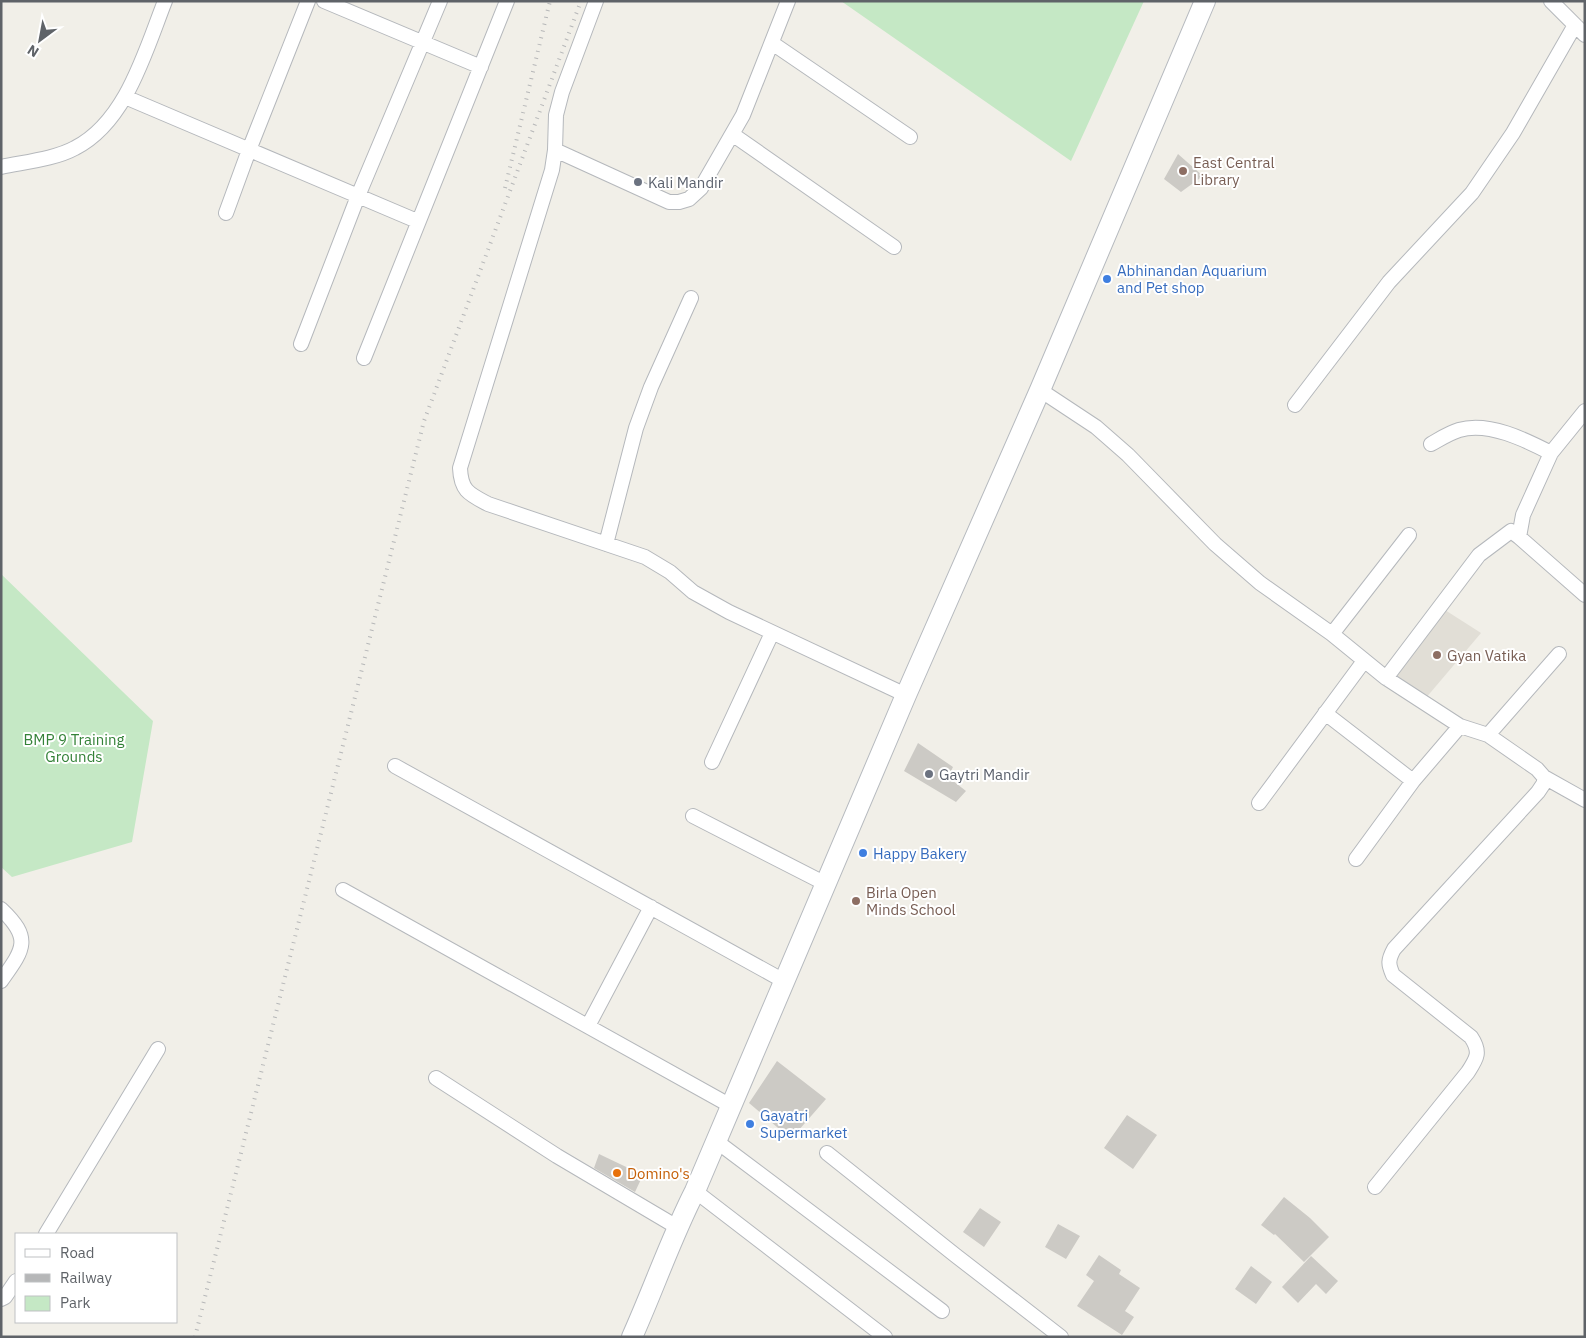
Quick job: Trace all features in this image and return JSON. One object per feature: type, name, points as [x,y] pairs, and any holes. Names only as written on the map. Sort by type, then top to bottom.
[{"type":"main road","points":[[632,1337],[677,1227],[695,1191],[906,695],[1040,390],[1205,1]]},
{"type":"street","points":[[1,167],[74,149],[97,135],[112,118],[125,97],[165,1]]},
{"type":"street","points":[[226,213],[308,1]]},
{"type":"street","points":[[324,1],[481,67]]},
{"type":"street","points":[[301,344],[358,196],[440,1]]},
{"type":"street","points":[[364,358],[507,1]]},
{"type":"street","points":[[596,1],[562,92],[556,115],[555,150],[552,170],[460,468],[461,482],[469,494],[488,504],[646,557],[658,564],[693,592],[772,633],[906,695]]},
{"type":"street","points":[[555,150],[669,202],[680,202],[689,199],[702,188],[743,115],[788,1]]},
{"type":"street","points":[[1295,406],[1389,282],[1472,193],[1580,30],[1551,1]]},
{"type":"street","points":[[772,43],[910,137]]},
{"type":"street","points":[[125,97],[418,221]]},
{"type":"street","points":[[732,134],[894,247]]},
{"type":"street","points":[[606,544],[636,428],[651,387],[691,298]]},
{"type":"street","points":[[1040,390],[1096,427],[1128,455],[1215,544],[1260,583],[1332,634],[1386,678],[1460,726],[1488,734],[1537,769],[1544,777],[1585,800]]},
{"type":"street","points":[[1519,537],[1523,515],[1551,453],[1585,411]]},
{"type":"street","points":[[1431,444],[1460,430],[1478,428],[1506,433],[1527,440],[1551,453]]},
{"type":"street","points":[[1386,678],[1480,555],[1511,531],[1585,595]]},
{"type":"street","points":[[1332,634],[1409,534]]},
{"type":"street","points":[[712,762],[772,633]]},
{"type":"street","points":[[1488,734],[1560,654]]},
{"type":"street","points":[[1259,803],[1364,661]]},
{"type":"street","points":[[1326,713],[1413,780]]},
{"type":"street","points":[[1356,859],[1413,780],[1460,726]]},
{"type":"street","points":[[395,766],[784,981]]},
{"type":"street","points":[[1375,1187],[1468,1072],[1477,1058],[1477,1046],[1471,1038],[1394,975],[1388,965],[1389,957],[1433,904],[1538,792],[1544,783],[1544,777]]},
{"type":"street","points":[[693,816],[826,884]]},
{"type":"street","points":[[343,890],[731,1106]]},
{"type":"street","points":[[588,1026],[652,907]]},
{"type":"street","points":[[1,909],[12,919],[20,933],[22,945],[18,958],[1,981]]},
{"type":"street","points":[[47,1233],[158,1049]]},
{"type":"street","points":[[436,1078],[557,1156],[677,1227]]},
{"type":"street","points":[[716,1141],[942,1311]]},
{"type":"street","points":[[827,1153],[1061,1337]]},
{"type":"street","points":[[695,1191],[885,1337]]},
{"type":"street","points":[[1,1299],[10,1291],[15,1283]]},
{"type":"shaded area","name":"Gyan Vatika","points":[[1445,610],[1481,633],[1425,699],[1396,676]]},
{"type":"green space","points":[[841,1],[1144,1],[1071,161]]},
{"type":"green space","name":"BMP 9 Training Grounds","points":[[1,574],[153,721],[132,842],[12,877],[1,867]]},
{"type":"building","name":"East Central Library","points":[[1178,154],[1203,176],[1181,192],[1164,179]]},
{"type":"building","name":"Gaytri Mandir","points":[[918,743],[953,767],[948,777],[966,791],[956,802],[904,771]]},
{"type":"building","points":[[777,1061],[826,1099],[791,1139],[749,1103]]},
{"type":"building","points":[[1127,1115],[1157,1135],[1133,1169],[1104,1148]]},
{"type":"building","name":"Domino's","points":[[599,1154],[643,1175],[635,1192],[594,1168]]},
{"type":"building","points":[[1284,1197],[1310,1218],[1329,1237],[1304,1262],[1275,1234],[1261,1225]]},
{"type":"building","points":[[980,1208],[1001,1222],[984,1247],[963,1232]]},
{"type":"building","points":[[1058,1224],[1080,1236],[1066,1259],[1045,1247]]},
{"type":"building","points":[[1099,1255],[1121,1270],[1119,1274],[1140,1288],[1125,1311],[1134,1317],[1122,1335],[1077,1306],[1094,1281],[1086,1275]]},
{"type":"building","points":[[1311,1256],[1338,1281],[1326,1294],[1316,1284],[1298,1303],[1282,1287]]},
{"type":"building","points":[[1251,1266],[1272,1282],[1256,1304],[1235,1289]]},
{"type":"railway","points":[[505,188],[550,1]]},
{"type":"railway","points":[[195,1337],[424,421],[581,1]]},
{"type":"place","name":"East Central Library","points":[[1183,171]]},
{"type":"place","name":"Kali Mandir","points":[[638,182]]},
{"type":"place","name":"Abhinandan Aquarium and Pet shop","points":[[1107,279]]},
{"type":"place","name":"Gyan Vatika","points":[[1437,655]]},
{"type":"place","name":"Gaytri Mandir","points":[[929,774]]},
{"type":"place","name":"Happy Bakery","points":[[863,853]]},
{"type":"place","name":"Birla Open Minds School","points":[[856,901]]},
{"type":"place","name":"Gayatri Supermarket","points":[[750,1124]]},
{"type":"place","name":"Domino's","points":[[617,1173]]}]
